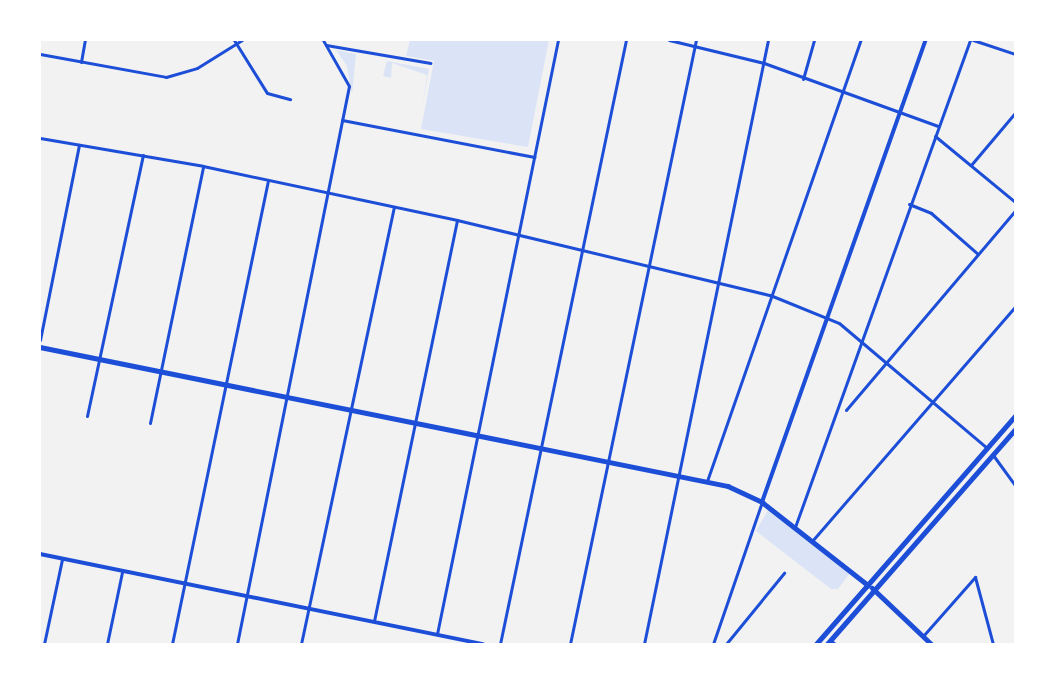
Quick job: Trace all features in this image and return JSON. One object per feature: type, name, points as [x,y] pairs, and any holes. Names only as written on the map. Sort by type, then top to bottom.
[{"type":"main road","points":[[40,347],[707,481],[762,502],[874,590],[924,636],[930,644]]},
{"type":"main road","points":[[816,644],[1015,416]]},
{"type":"main road","points":[[831,643],[874,590],[1015,429]]},
{"type":"street","points":[[81,62],[85,40]]},
{"type":"street","points":[[40,54],[166,77],[198,68],[236,42],[242,40]]},
{"type":"street","points":[[238,644],[290,397],[349,82],[323,40]]},
{"type":"street","points":[[437,634],[558,40]]},
{"type":"street","points":[[500,644],[626,40]]},
{"type":"street","points":[[669,40],[764,63],[803,79],[938,126]]},
{"type":"street","points":[[570,644],[609,462],[646,263],[696,40]]},
{"type":"street","points":[[644,644],[768,40]]},
{"type":"street","points":[[803,79],[814,40]]},
{"type":"street","points":[[707,481],[770,295],[861,40]]},
{"type":"street","points":[[713,644],[926,40]]},
{"type":"street","points":[[795,528],[909,204],[972,40],[1015,54]]},
{"type":"street","points":[[236,42],[267,93],[290,99]]},
{"type":"street","points":[[326,45],[430,64]]},
{"type":"street","points":[[971,165],[1015,113]]},
{"type":"street","points":[[342,120],[534,157]]},
{"type":"street","points":[[935,136],[1015,202]]},
{"type":"street","points":[[40,138],[143,154],[268,182],[457,220],[719,280],[770,295],[828,317],[886,361],[987,448]]},
{"type":"street","points":[[40,340],[79,145]]},
{"type":"street","points":[[87,416],[143,154]]},
{"type":"street","points":[[150,423],[203,166]]},
{"type":"street","points":[[172,644],[268,182]]},
{"type":"street","points":[[909,204],[931,213],[978,254]]},
{"type":"street","points":[[301,644],[394,208]]},
{"type":"street","points":[[846,410],[1015,211]]},
{"type":"street","points":[[374,621],[457,220]]},
{"type":"street","points":[[812,541],[1015,307]]},
{"type":"street","points":[[993,455],[1015,485]]},
{"type":"street","points":[[40,554],[184,585],[191,583],[308,610],[374,621],[483,644]]},
{"type":"street","points":[[44,644],[62,559]]},
{"type":"street","points":[[107,644],[122,572]]},
{"type":"street","points":[[726,644],[784,573]]},
{"type":"street","points":[[924,636],[975,577],[993,644]]},
{"type":"shaded area","points":[[410,40],[549,40],[528,147],[421,129],[434,61],[406,56]]},
{"type":"shaded area","points":[[336,50],[356,54],[352,94],[347,66]]},
{"type":"shaded area","points":[[387,61],[429,69],[422,108],[427,75],[392,63],[391,78],[383,76]]},
{"type":"shaded area","points":[[768,510],[850,573],[838,589],[831,589],[756,531]]}]
